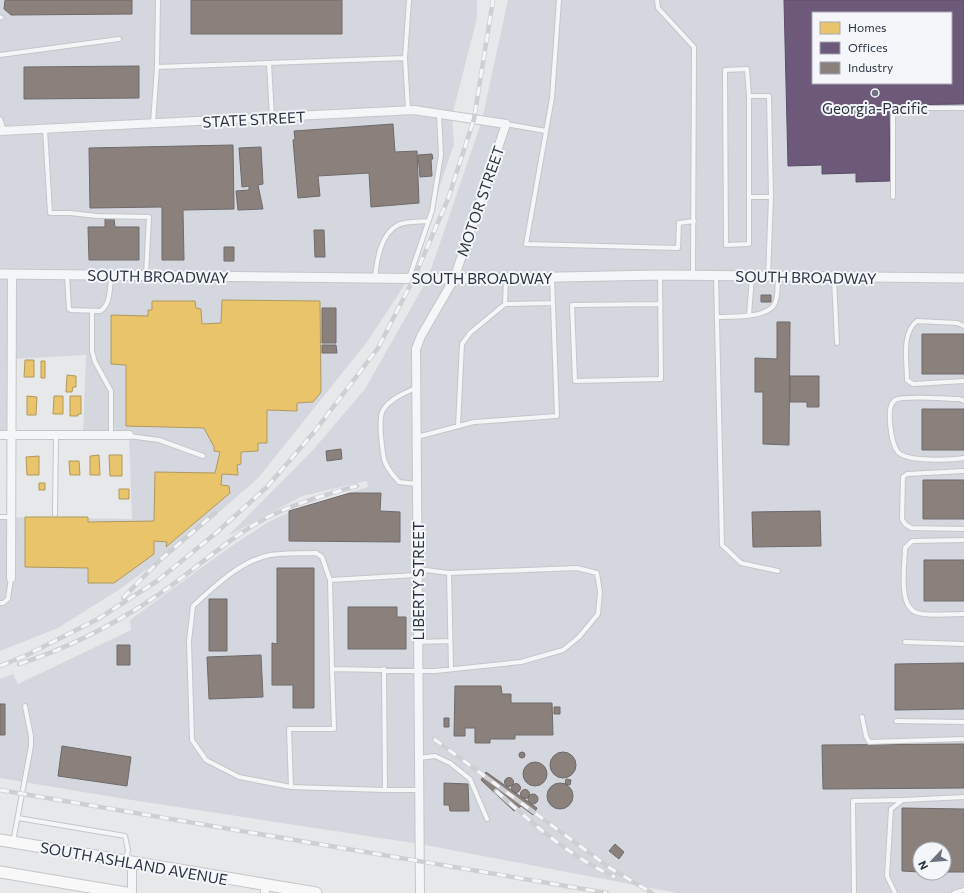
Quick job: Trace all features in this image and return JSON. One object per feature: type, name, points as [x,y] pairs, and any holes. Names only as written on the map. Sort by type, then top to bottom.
[{"type":"main road","name":"SOUTH ASHLAND AVENUE","points":[[0,840],[129,862],[265,889],[316,893]]},
{"type":"main road","name":"SOUTH ASHLAND AVENUE","points":[[0,872],[126,893]]},
{"type":"street","name":"STATE STREET","points":[[2,131],[408,111],[506,124]]},
{"type":"street","name":"MOTOR STREET","points":[[454,279],[506,124]]},
{"type":"street","name":"SOUTH BROADWAY","points":[[0,274],[454,279],[660,276],[964,278]]},
{"type":"street","points":[[11,578],[12,274]]},
{"type":"street","name":"LIBERTY STREET","points":[[420,893],[416,349],[421,336],[454,279]]},
{"type":"street","points":[[0,435],[128,436]]},
{"type":"street","points":[[129,862],[132,893]]},
{"type":"lane","points":[[153,124],[157,67],[158,0]]},
{"type":"lane","points":[[408,0],[405,58],[408,111]]},
{"type":"lane","points":[[558,0],[552,98],[526,244],[678,248],[679,222],[694,221]]},
{"type":"lane","points":[[657,0],[658,8],[694,47],[693,276]]},
{"type":"lane","points":[[0,55],[119,39]]},
{"type":"lane","points":[[157,67],[405,58]]},
{"type":"lane","points":[[270,63],[272,118]]},
{"type":"lane","points":[[747,69],[749,96],[749,197],[749,244],[726,245],[724,70],[747,69]]},
{"type":"lane","points":[[749,96],[770,96],[771,197],[768,277]]},
{"type":"lane","points":[[893,197],[893,108],[964,108]]},
{"type":"lane","points":[[408,278],[432,211],[441,155],[439,114]]},
{"type":"lane","points":[[0,119],[2,131]]},
{"type":"lane","points":[[506,124],[546,131]]},
{"type":"lane","points":[[45,129],[50,213],[148,217],[146,275]]},
{"type":"lane","points":[[749,197],[771,197]]},
{"type":"lane","points":[[375,278],[378,251],[391,231],[398,226],[428,222]]},
{"type":"lane","points":[[68,275],[69,309],[92,311],[104,309],[108,302],[111,275]]},
{"type":"lane","points":[[660,276],[661,379],[575,381],[572,305],[660,304]]},
{"type":"lane","points":[[716,276],[722,545],[741,563],[778,572]]},
{"type":"lane","points":[[417,438],[474,422],[557,416],[552,277]]},
{"type":"lane","points":[[749,315],[752,277]]},
{"type":"lane","points":[[717,317],[749,315],[767,310],[774,305],[777,296],[778,277]]},
{"type":"lane","points":[[506,278],[506,304]]},
{"type":"lane","points":[[834,278],[837,343]]},
{"type":"lane","points":[[458,426],[462,344],[470,333],[506,304],[553,303]]},
{"type":"lane","points":[[92,311],[92,351],[95,362],[111,391],[111,435]]},
{"type":"lane","points":[[964,326],[958,323],[917,320],[911,325],[907,334],[907,380],[913,384],[964,381]]},
{"type":"lane","points":[[417,388],[392,400],[383,410],[381,419],[384,460],[390,472],[399,482],[417,484]]},
{"type":"lane","points":[[964,401],[960,399],[909,398],[896,400],[892,404],[890,410],[891,433],[898,453],[906,458],[953,460],[964,458]]},
{"type":"lane","points":[[55,514],[56,435]]},
{"type":"lane","points":[[128,436],[160,440],[203,456]]},
{"type":"lane","points":[[964,471],[907,474],[903,477],[902,505],[902,519],[905,524],[911,528],[964,529]]},
{"type":"lane","points":[[0,517],[11,517]]},
{"type":"lane","points":[[964,540],[912,540],[905,548],[904,599],[909,607],[916,613],[964,614]]},
{"type":"lane","points":[[291,787],[289,729],[334,729],[330,580],[322,557],[316,553],[268,556],[239,569],[217,584],[193,606],[189,641],[192,740],[206,760],[240,777],[291,787],[419,790]]},
{"type":"lane","points":[[330,580],[418,572],[449,573],[577,568],[597,573],[600,592],[598,614],[579,636],[563,650],[521,662],[435,671],[332,669]]},
{"type":"lane","points":[[449,573],[451,669]]},
{"type":"lane","points":[[0,603],[3,603],[8,599],[11,578]]},
{"type":"lane","points":[[418,642],[450,641]]},
{"type":"lane","points":[[905,642],[964,644]]},
{"type":"lane","points":[[384,669],[385,790]]},
{"type":"lane","points":[[13,843],[32,736],[26,706]]},
{"type":"lane","points":[[862,717],[866,736],[870,742],[964,740]]},
{"type":"lane","points":[[896,721],[964,722]]},
{"type":"lane","points":[[419,758],[435,756],[450,763],[470,779],[488,819]]},
{"type":"lane","points":[[854,893],[853,801],[964,798]]},
{"type":"lane","points":[[895,893],[887,876],[891,809],[903,800]]},
{"type":"lane","points":[[18,818],[125,836],[129,862]]},
{"type":"lane","points":[[954,893],[964,890]]},
{"type":"shaded area","points":[[0,0],[477,0],[477,18],[452,116],[454,144],[409,278],[367,342],[259,477],[192,536],[120,589],[58,628],[0,651],[0,517],[132,519],[129,436],[83,435],[86,355],[11,359],[11,435],[0,435]]},
{"type":"shaded area","points":[[508,0],[964,0],[964,893],[677,893],[420,844],[119,798],[0,778],[0,679],[13,674],[18,684],[131,630],[130,620],[230,547],[268,522],[296,509],[368,487],[367,481],[302,496],[228,536],[313,450],[365,389],[428,278],[482,120]]},
{"type":"building: Homes","points":[[222,300],[320,301],[321,392],[313,402],[297,403],[297,411],[267,410],[267,443],[258,443],[258,451],[241,452],[241,464],[237,465],[238,475],[222,474],[221,485],[229,486],[230,493],[166,547],[167,542],[154,541],[154,554],[114,583],[88,583],[88,568],[25,567],[25,517],[88,517],[88,522],[154,521],[155,472],[215,473],[220,452],[214,451],[214,447],[204,428],[126,426],[126,365],[111,364],[111,315],[148,316],[148,310],[152,310],[152,301],[195,301],[196,308],[201,309],[202,324],[221,323]]},
{"type":"building: Homes","points":[[25,360],[34,360],[34,377],[24,377]]},
{"type":"building: Homes","points":[[41,361],[45,361],[45,378],[41,378]]},
{"type":"building: Homes","points":[[67,375],[76,376],[76,387],[73,387],[72,392],[66,392]]},
{"type":"building: Homes","points":[[27,396],[37,397],[36,415],[27,415]]},
{"type":"building: Homes","points":[[54,396],[63,396],[63,414],[53,414]]},
{"type":"building: Homes","points":[[70,396],[81,396],[81,414],[78,414],[78,416],[70,416]]},
{"type":"building: Homes","points":[[99,455],[100,475],[90,475],[90,456]]},
{"type":"building: Homes","points":[[109,455],[122,455],[122,476],[110,476]]},
{"type":"building: Homes","points":[[39,456],[39,475],[27,475],[26,457]]},
{"type":"building: Homes","points":[[69,461],[79,461],[80,475],[70,475]]},
{"type":"building: Homes","points":[[39,483],[45,483],[45,490],[39,490]]},
{"type":"building: Homes","points":[[119,489],[129,489],[129,499],[119,499]]},
{"type":"building: Offices","name":"Georgia-Pacific","points":[[784,0],[964,0],[964,104],[889,105],[890,181],[856,182],[856,173],[822,174],[822,165],[788,166]]},
{"type":"building: Industry","points":[[5,0],[132,0],[132,14],[11,15],[4,9]]},
{"type":"building: Industry","points":[[191,0],[342,0],[342,34],[191,34]]},
{"type":"building: Industry","points":[[139,66],[139,98],[24,99],[24,67]]},
{"type":"building: Industry","points":[[393,124],[395,152],[417,151],[419,203],[371,207],[369,173],[318,176],[320,196],[298,198],[293,140],[295,139],[294,131]]},
{"type":"building: Industry","points":[[233,145],[234,209],[183,210],[184,260],[162,260],[162,207],[90,208],[89,148]]},
{"type":"building: Industry","points":[[261,147],[263,184],[258,185],[263,209],[238,210],[236,191],[249,190],[249,186],[242,187],[239,148]]},
{"type":"building: Industry","points":[[432,154],[432,176],[420,177],[418,155]]},
{"type":"building: Industry","points":[[105,218],[114,218],[115,227],[139,227],[139,260],[89,260],[88,227],[105,227]]},
{"type":"building: Industry","points":[[314,230],[324,230],[325,257],[315,257]]},
{"type":"building: Industry","points":[[224,247],[234,247],[234,261],[224,261]]},
{"type":"building: Industry","points":[[761,295],[771,295],[771,302],[761,302]]},
{"type":"building: Industry","points":[[322,308],[336,308],[336,343],[322,343]]},
{"type":"building: Industry","points":[[777,322],[790,322],[789,445],[763,444],[763,392],[755,392],[755,358],[777,359]]},
{"type":"building: Industry","points":[[922,334],[964,334],[964,374],[922,374]]},
{"type":"building: Industry","points":[[322,345],[336,345],[337,353],[322,353]]},
{"type":"building: Industry","points":[[790,376],[819,376],[819,407],[807,407],[807,402],[790,402]]},
{"type":"building: Industry","points":[[922,409],[964,409],[964,450],[922,450]]},
{"type":"building: Industry","points":[[341,449],[342,459],[327,461],[326,451]]},
{"type":"building: Industry","points":[[923,480],[964,480],[964,519],[923,519]]},
{"type":"building: Industry","points":[[350,493],[381,493],[380,511],[400,512],[400,542],[289,541],[289,511]]},
{"type":"building: Industry","points":[[820,511],[821,546],[753,547],[752,512]]},
{"type":"building: Industry","points":[[924,560],[964,560],[964,601],[924,601]]},
{"type":"building: Industry","points":[[277,568],[314,568],[314,708],[293,708],[293,685],[272,685],[272,643],[277,644]]},
{"type":"building: Industry","points":[[209,599],[227,599],[227,651],[209,651]]},
{"type":"building: Industry","points":[[348,607],[397,607],[397,617],[406,617],[406,649],[348,649]]},
{"type":"building: Industry","points":[[117,645],[130,645],[130,665],[117,665]]},
{"type":"building: Industry","points":[[261,655],[263,697],[209,699],[207,657]]},
{"type":"building: Industry","points":[[964,663],[964,709],[895,710],[895,664]]},
{"type":"building: Industry","points":[[455,686],[501,686],[502,694],[511,694],[511,703],[552,703],[553,735],[515,735],[515,739],[490,739],[490,743],[475,743],[475,728],[465,728],[465,736],[454,736]]},
{"type":"building: Industry","points":[[0,704],[5,704],[5,735],[0,735]]},
{"type":"building: Industry","points":[[554,707],[560,707],[560,714],[554,714]]},
{"type":"building: Industry","points":[[444,718],[449,718],[449,727],[444,727]]},
{"type":"building: Industry","points":[[964,744],[964,788],[823,789],[822,745]]},
{"type":"building: Industry","points":[[62,746],[131,757],[127,786],[58,776]]},
{"type":"building: Industry","points":[[522,752],[525,755],[522,758],[519,755]]},
{"type":"building: Industry","points":[[563,752],[572,756],[576,765],[572,774],[563,778],[554,774],[550,765],[554,756]]},
{"type":"building: Industry","points":[[535,762],[544,765],[547,774],[544,783],[535,786],[526,783],[523,774],[526,765]]},
{"type":"building: Industry","points":[[486,772],[537,808],[533,815],[521,806],[514,811],[481,780]]},
{"type":"building: Industry","points":[[509,777],[514,782],[509,787],[504,782]]},
{"type":"building: Industry","points":[[566,779],[571,780],[570,785],[565,784]]},
{"type":"building: Industry","points":[[444,783],[468,784],[469,811],[450,811],[449,805],[444,805]]},
{"type":"building: Industry","points":[[516,783],[521,788],[516,793],[511,788]]},
{"type":"building: Industry","points":[[560,783],[569,787],[573,796],[569,805],[560,809],[551,805],[547,796],[551,787]]},
{"type":"building: Industry","points":[[525,789],[530,794],[525,799],[520,794]]},
{"type":"building: Industry","points":[[533,794],[538,799],[533,804],[528,799]]},
{"type":"building: Industry","points":[[902,808],[964,809],[964,872],[952,872],[952,841],[912,841],[912,872],[902,871]]},
{"type":"building: Industry","points":[[615,844],[624,852],[619,859],[609,851]]},
{"type":"railway","points":[[0,666],[27,655],[98,619],[157,581],[216,533],[267,487],[315,431],[378,348],[414,278],[448,199],[474,119],[493,0]]},
{"type":"railway","points":[[19,664],[71,644],[121,618],[167,589],[238,535],[268,517],[301,503],[357,486]]},
{"type":"railway","points":[[123,598],[160,560],[215,513]]},
{"type":"railway","points":[[434,739],[610,868],[652,893]]},
{"type":"railway","points":[[0,790],[607,893]]},
{"type":"railway","points":[[496,791],[538,827],[582,860],[615,877]]},
{"type":"place","name":"Georgia-Pacific","points":[[875,93]]}]
